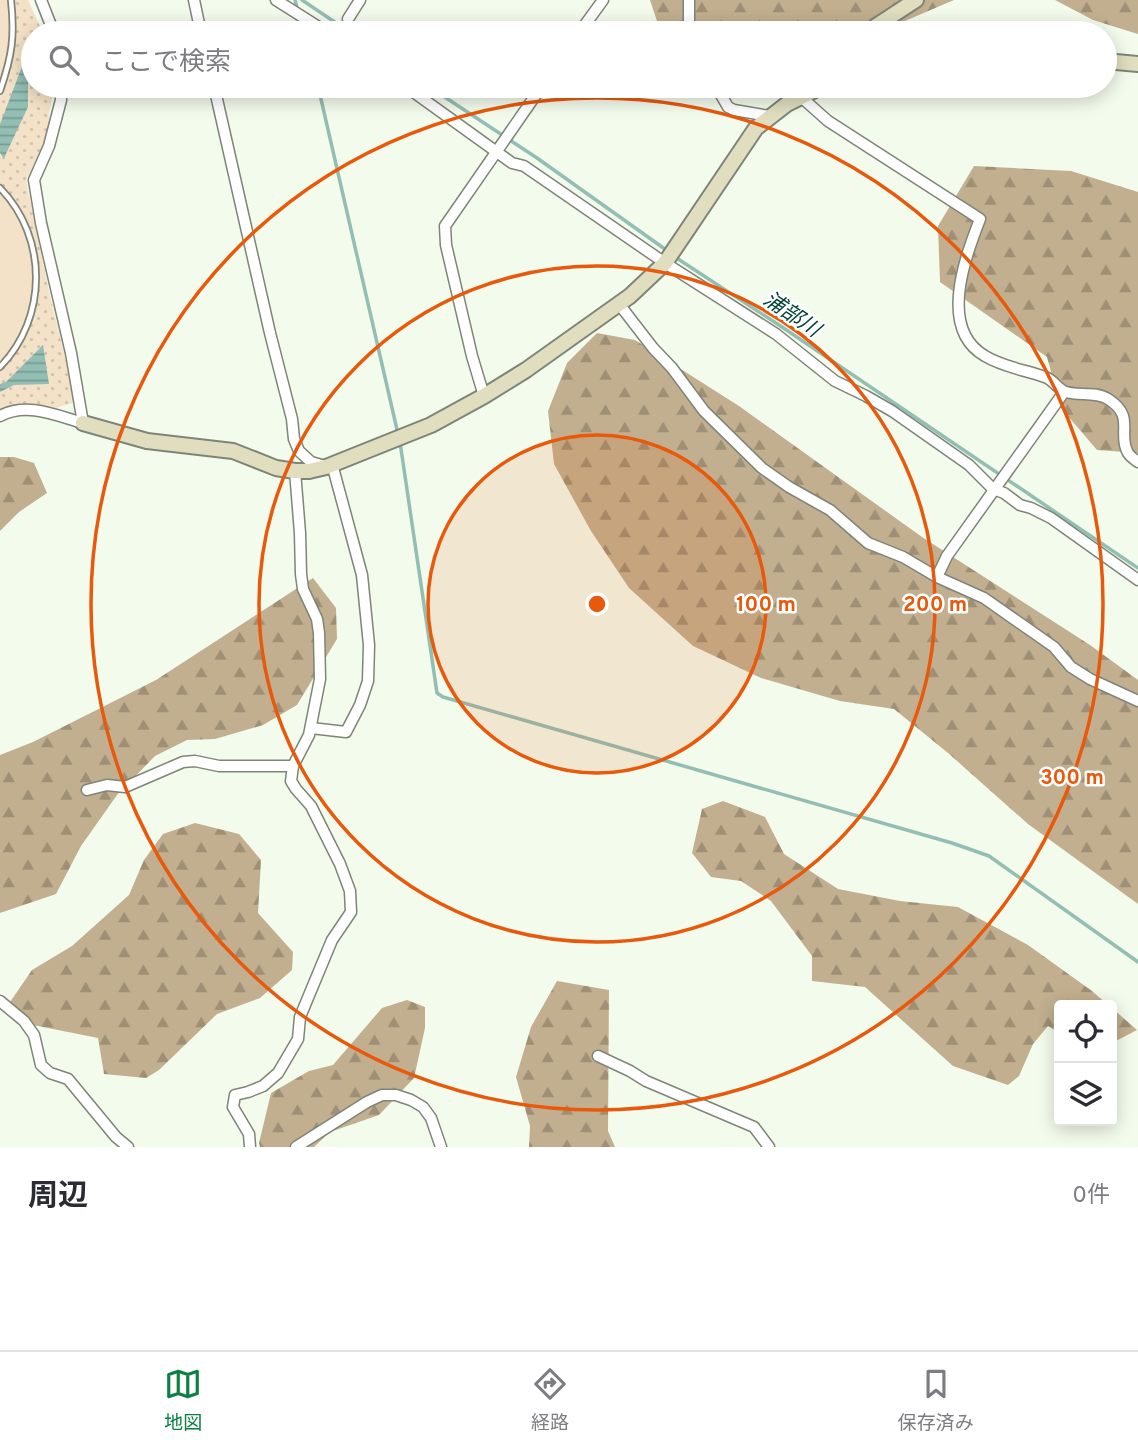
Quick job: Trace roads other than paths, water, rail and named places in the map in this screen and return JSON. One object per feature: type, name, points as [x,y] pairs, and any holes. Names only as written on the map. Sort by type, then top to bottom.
[{"type":"street","points":[[41,0],[49,21]]},
{"type":"street","points":[[194,0],[198,21]]},
{"type":"street","points":[[276,0],[309,21]]},
{"type":"street","points":[[348,19],[360,0]]},
{"type":"street","points":[[588,21],[603,0]]},
{"type":"street","points":[[689,0],[689,21]]},
{"type":"street","points":[[884,21],[916,0]]},
{"type":"street","points":[[1117,62],[1138,64]]},
{"type":"street","points":[[61,98],[49,146],[34,180],[83,423]]},
{"type":"street","points":[[217,98],[292,419],[294,439],[299,451],[311,462],[329,465]]},
{"type":"street","points":[[422,98],[512,163],[524,166],[665,263],[776,334],[835,382],[892,411],[970,465],[993,489],[1020,505],[1051,518],[1138,580]]},
{"type":"street","points":[[484,396],[446,245],[445,226],[533,98]]},
{"type":"street","points":[[723,98],[728,107],[734,110],[769,116]]},
{"type":"street","points":[[0,416],[32,409],[147,441],[233,451],[276,468],[295,471],[309,471],[329,465],[430,425],[526,370],[630,296],[665,263],[756,128],[769,116],[799,98]]},
{"type":"street","points":[[802,98],[828,121],[980,219],[966,256],[959,292],[964,338],[984,356],[1049,378],[1063,392],[1106,397],[1122,413],[1125,422],[1125,448],[1128,455],[1138,462]]},
{"type":"street","points":[[619,304],[704,411],[762,468],[830,510],[868,543],[903,557],[937,577],[984,598],[1054,647],[1071,667],[1090,679],[1138,701]]},
{"type":"street","points":[[937,577],[947,556],[1063,392]]},
{"type":"street","points":[[311,728],[346,732],[360,705],[368,681],[369,645],[362,575],[329,465]]},
{"type":"street","points":[[250,1147],[249,1134],[233,1107],[235,1095],[263,1086],[278,1073],[298,1039],[300,1017],[332,940],[351,912],[350,891],[340,864],[311,806],[291,781],[293,766],[311,728],[320,679],[320,633],[317,619],[303,589],[301,574],[295,471]]},
{"type":"street","points":[[88,790],[107,785],[125,787],[183,762],[195,761],[219,766],[293,766]]},
{"type":"street","points":[[0,1001],[24,1021],[34,1035],[41,1065],[50,1073],[68,1079],[116,1137],[128,1147]]},
{"type":"street","points":[[598,1056],[646,1082],[754,1127],[769,1147]]},
{"type":"street","points":[[296,1147],[332,1126],[351,1111],[382,1095],[396,1095],[423,1107],[431,1118],[441,1147]]},
{"type":"lane","points":[[0,92],[10,62],[14,29],[11,0]]},
{"type":"lane","points":[[0,188],[10,198],[31,237],[35,264],[33,304],[27,326],[19,343],[0,367]]},
{"type":"water","points":[[21,69],[21,98],[28,98],[28,107],[4,158],[0,153],[0,124]]},
{"type":"water","points":[[43,345],[49,384],[14,385],[0,392],[0,384],[6,382]]},
{"type":"waterway","points":[[295,0],[298,11]]},
{"type":"waterway","name":"浦部川","points":[[302,0],[333,21]]},
{"type":"waterway","points":[[321,98],[398,434]]},
{"type":"waterway","name":"浦部川","points":[[446,98],[537,158],[669,252]]},
{"type":"waterway","name":"浦部川","points":[[675,257],[1138,568]]},
{"type":"waterway","points":[[400,442],[437,693],[443,697],[952,843],[989,856],[1138,962]]}]
